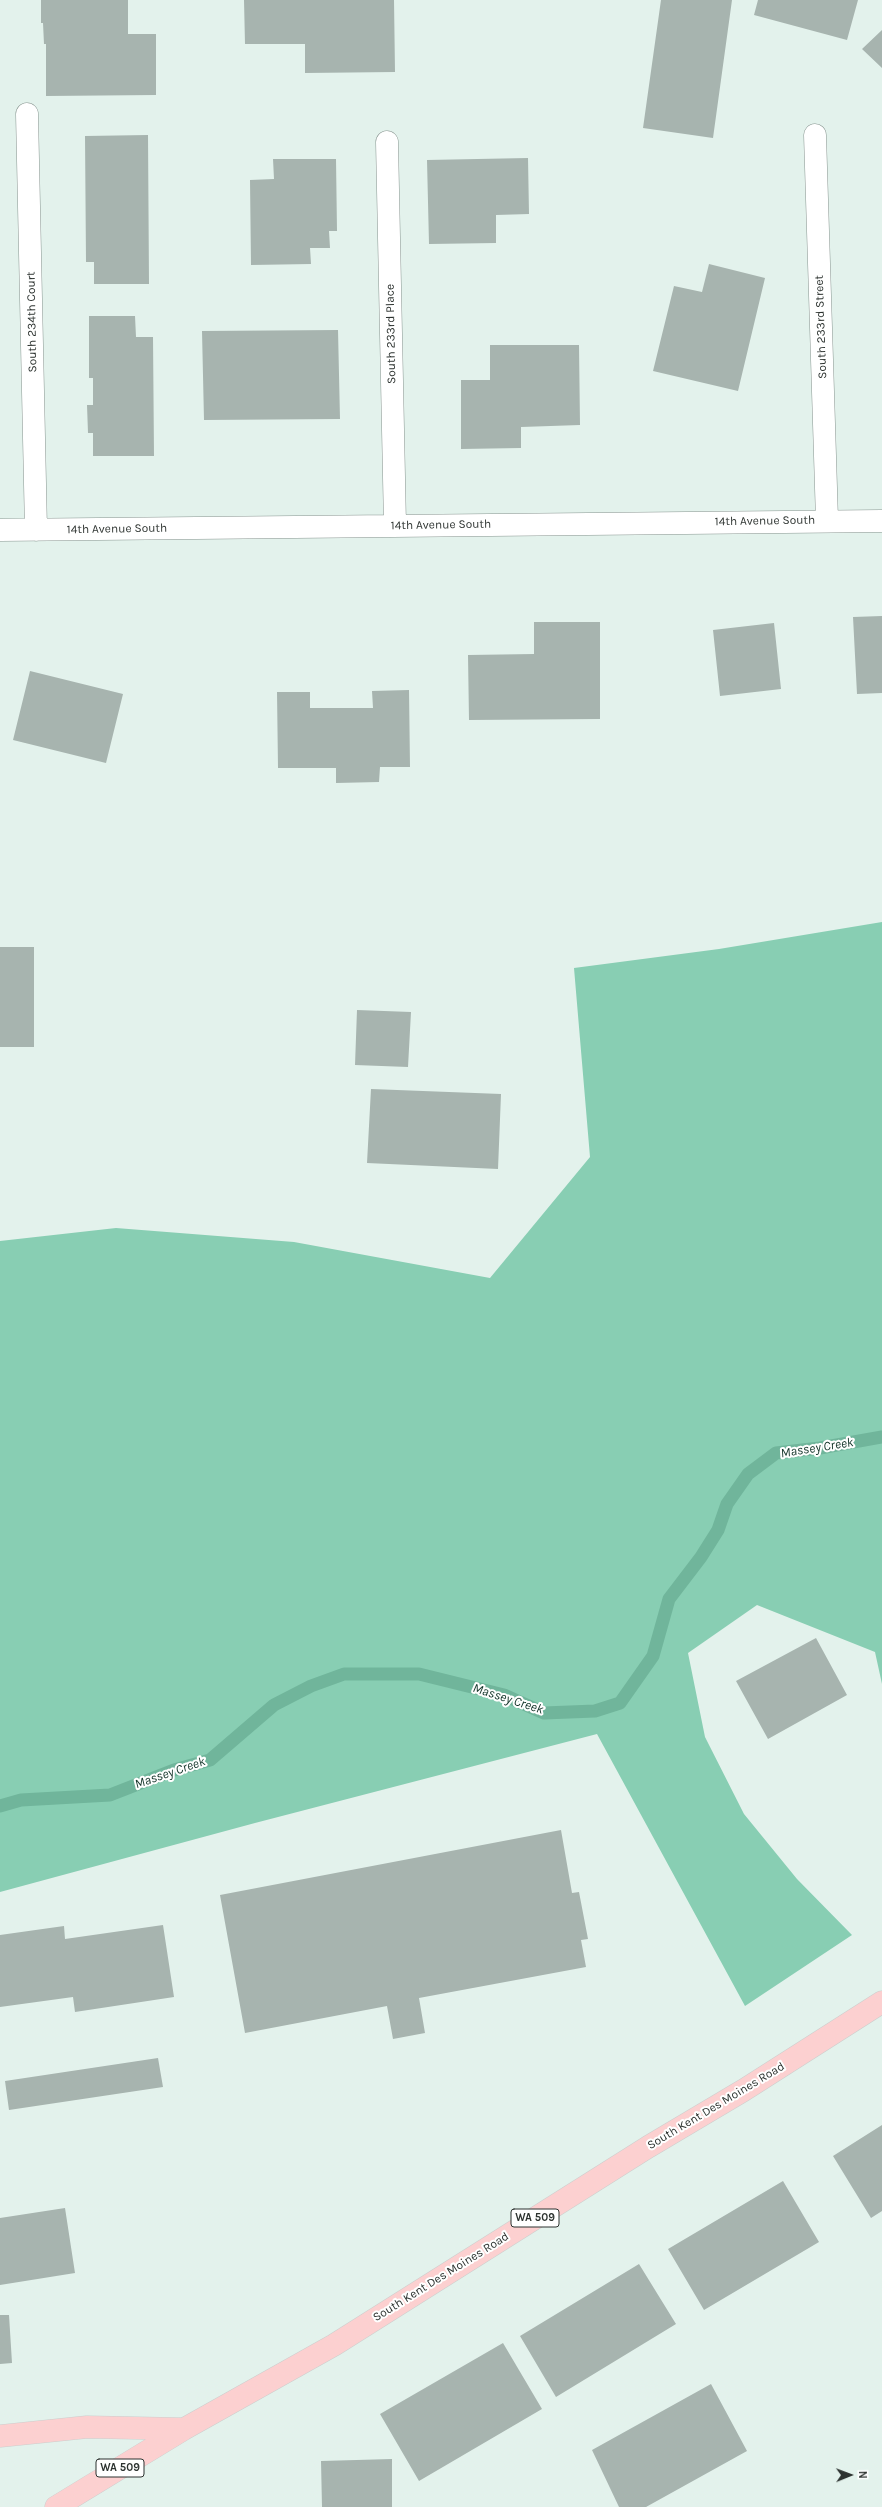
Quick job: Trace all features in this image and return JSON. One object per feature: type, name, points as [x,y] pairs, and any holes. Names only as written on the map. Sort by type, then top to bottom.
[{"type":"main road","name":"South Kent Des Moines Road","points":[[56,2507],[184,2429],[334,2345],[648,2147],[744,2090],[882,2002]]},
{"type":"main road","points":[[0,2436],[87,2427],[184,2429]]},
{"type":"street","name":"South 234th Court","points":[[27,114],[36,530]]},
{"type":"street","name":"South 233rd Street","points":[[815,135],[827,520]]},
{"type":"street","name":"South 233rd Place","points":[[387,142],[395,525]]},
{"type":"street","name":"14th Avenue South","points":[[0,530],[827,520],[882,521]]},
{"type":"green space","points":[[882,922],[882,1684],[875,1652],[757,1605],[688,1653],[705,1737],[744,1814],[797,1879],[852,1935],[745,2006],[597,1734],[255,1823],[0,1892],[0,1241],[116,1228],[294,1242],[490,1278],[590,1157],[574,968],[719,949]]},
{"type":"building","points":[[41,0],[128,0],[128,34],[156,34],[156,95],[46,96],[46,44],[44,44],[43,23],[41,23]]},
{"type":"building","points":[[244,0],[394,0],[395,72],[305,73],[305,44],[245,44]]},
{"type":"building","points":[[661,0],[732,0],[713,138],[643,128]]},
{"type":"building","points":[[758,0],[858,0],[847,40],[754,15]]},
{"type":"building","points":[[882,30],[882,68],[862,49]]},
{"type":"building","points":[[148,135],[149,284],[94,284],[94,262],[86,262],[85,136]]},
{"type":"building","points":[[528,158],[529,214],[496,215],[496,243],[429,244],[427,160]]},
{"type":"building","points":[[273,159],[336,159],[337,231],[329,231],[330,248],[310,248],[311,264],[251,265],[250,180],[274,179]]},
{"type":"building","points":[[709,264],[765,278],[738,391],[653,371],[674,286],[702,292]]},
{"type":"building","points":[[89,316],[135,316],[136,337],[153,337],[154,456],[93,456],[93,433],[88,433],[87,405],[93,405],[93,378],[89,378]]},
{"type":"building","points":[[338,330],[340,419],[204,420],[202,331]]},
{"type":"building","points":[[490,345],[579,345],[580,425],[521,427],[521,448],[461,449],[461,380],[490,380]]},
{"type":"building","points":[[882,616],[882,693],[857,694],[853,617]]},
{"type":"building","points":[[534,622],[600,622],[600,719],[469,720],[468,655],[534,654]]},
{"type":"building","points":[[774,623],[781,689],[720,696],[713,630]]},
{"type":"building","points":[[30,671],[123,694],[106,763],[13,740]]},
{"type":"building","points":[[409,690],[410,767],[380,767],[379,782],[336,783],[336,768],[278,768],[277,692],[310,692],[310,708],[373,708],[372,691]]},
{"type":"building","points":[[0,947],[34,947],[34,1047],[0,1047]]},
{"type":"building","points":[[357,1010],[411,1012],[408,1067],[355,1065]]},
{"type":"building","points":[[371,1089],[501,1094],[498,1169],[367,1163]]},
{"type":"building","points":[[816,1638],[847,1695],[768,1739],[736,1681]]},
{"type":"building","points":[[561,1830],[572,1893],[579,1892],[588,1939],[581,1940],[586,1967],[419,1998],[425,2033],[393,2039],[387,2006],[245,2033],[220,1895]]},
{"type":"building","points":[[163,1925],[174,1997],[75,2012],[73,1997],[0,2007],[0,1935],[64,1926],[65,1939]]},
{"type":"building","points":[[158,2058],[163,2087],[9,2110],[5,2081]]},
{"type":"building","points":[[882,2125],[882,2211],[871,2218],[833,2156]]},
{"type":"building","points":[[783,2181],[819,2242],[704,2310],[668,2249]]},
{"type":"building","points":[[65,2208],[75,2273],[0,2285],[0,2218]]},
{"type":"building","points":[[639,2264],[676,2324],[556,2397],[520,2336]]},
{"type":"building","points":[[0,2315],[9,2315],[12,2363],[0,2364]]},
{"type":"building","points":[[503,2343],[542,2409],[419,2481],[380,2414]]},
{"type":"building","points":[[711,2384],[747,2451],[646,2507],[619,2507],[592,2450]]},
{"type":"building","points":[[392,2459],[392,2507],[322,2507],[321,2461]]},
{"type":"waterway","name":"Massey Creek","points":[[0,1806],[21,1800],[110,1795],[174,1770],[210,1760],[274,1705],[311,1686],[344,1674],[419,1674],[504,1695],[544,1713],[595,1711],[620,1703],[653,1656],[669,1599],[701,1557],[718,1530],[727,1504],[748,1474],[776,1453],[820,1448],[882,1437]]}]
